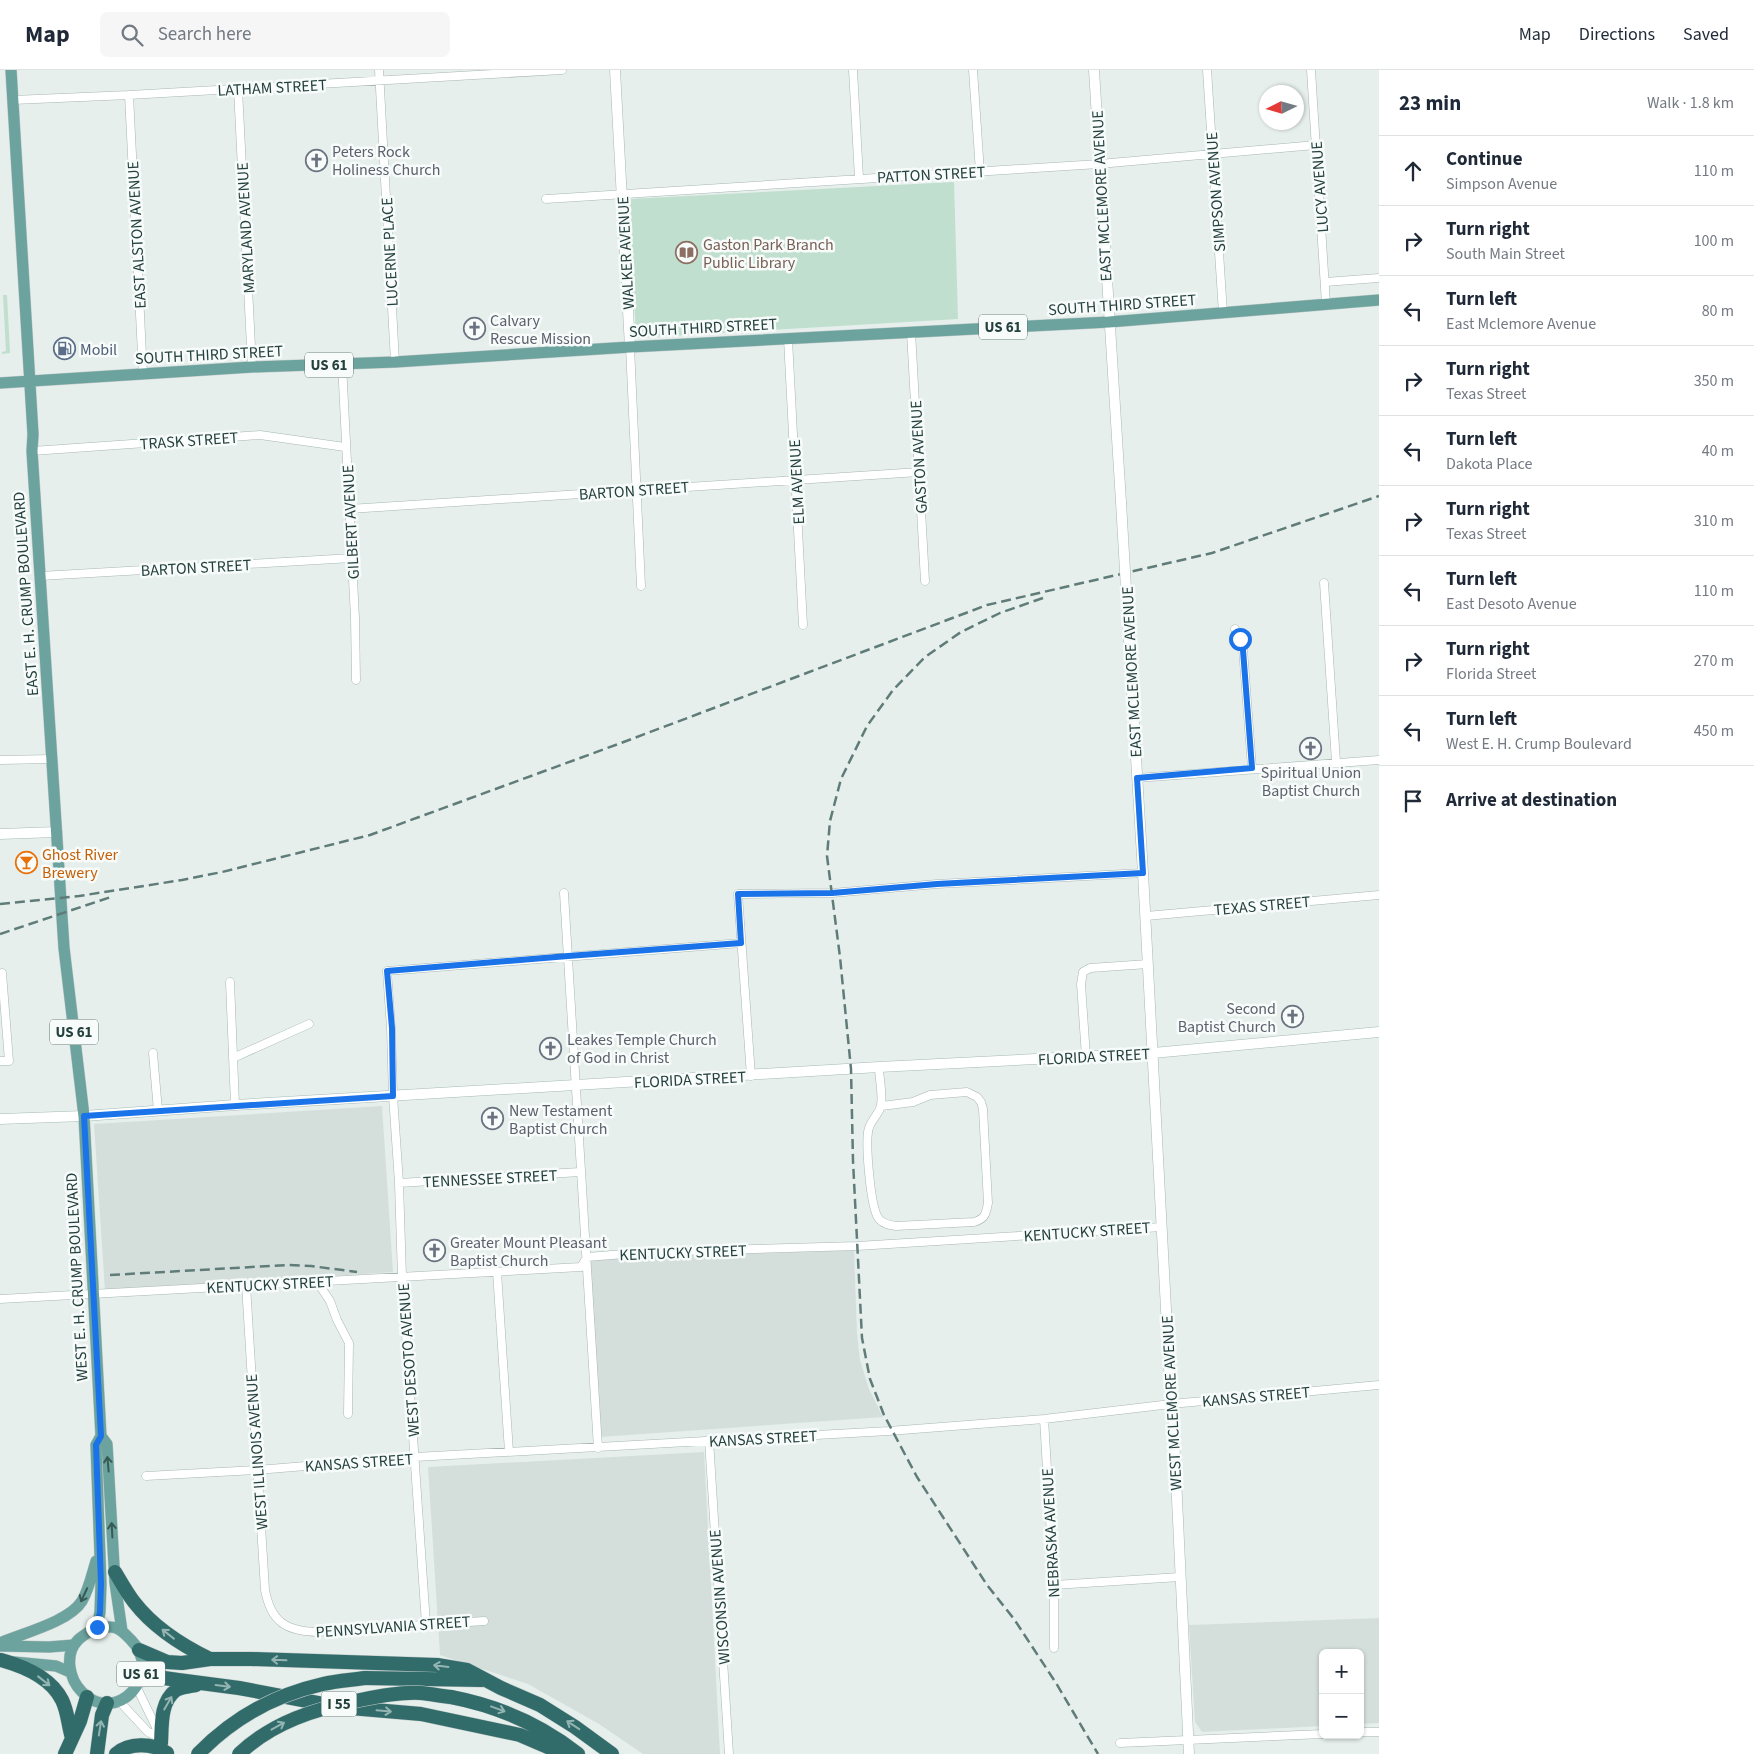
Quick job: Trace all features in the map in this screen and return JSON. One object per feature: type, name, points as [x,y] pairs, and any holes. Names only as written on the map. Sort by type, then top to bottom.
[{"type":"highway","points":[[114,1572],[135,1603],[151,1620],[185,1647],[210,1659]]},
{"type":"highway","points":[[139,1650],[167,1662],[182,1663],[210,1659],[437,1666],[467,1670],[487,1680]]},
{"type":"highway","points":[[0,1660],[20,1666],[52,1687],[62,1699],[72,1738]]},
{"type":"highway","points":[[139,1684],[164,1678],[239,1688],[339,1707],[420,1714],[520,1735],[564,1754]]},
{"type":"highway","name":"I 55","points":[[198,1754],[214,1737],[242,1716],[271,1700],[323,1684],[365,1678],[487,1680],[540,1705],[575,1727],[612,1754]]},
{"type":"highway","points":[[116,1754],[122,1749],[136,1745],[163,1746],[162,1713],[166,1703],[176,1690],[200,1684]]},
{"type":"highway","name":"I 55","points":[[239,1754],[278,1725],[304,1714],[338,1704],[389,1694],[420,1693],[451,1697],[501,1710],[558,1738],[578,1754]]},
{"type":"highway","points":[[65,1754],[80,1721],[87,1697]]},
{"type":"highway","name":"US 61","points":[[97,1754],[100,1723],[114,1702]]},
{"type":"main road","name":"EAST E. H. CRUMP BOULEVARD","points":[[11,70],[33,434],[32,451],[64,948],[84,1116]]},
{"type":"main road","name":"WALKER AVENUE","points":[[615,70],[630,347]]},
{"type":"main road","name":"EAST MCLEMORE AVENUE","points":[[1094,70],[1153,1053]]},
{"type":"main road","name":"SOUTH THIRD STREET","points":[[0,383],[252,367],[396,362],[630,347],[1109,322],[1379,300]]},
{"type":"main road","points":[[0,834],[57,832]]},
{"type":"main road","name":"FLORIDA STREET","points":[[0,1119],[84,1116],[234,1105],[879,1067],[1153,1053],[1379,1032]]},
{"type":"main road","name":"WEST MCLEMORE AVENUE","points":[[1153,1053],[1189,1754]]},
{"type":"main road","name":"WEST E. H. CRUMP BOULEVARD","points":[[84,1116],[101,1436],[96,1445],[101,1584],[100,1612],[97,1627]]},
{"type":"main road","name":"WEST E. H. CRUMP BOULEVARD","points":[[101,1436],[107,1444],[114,1572],[122,1631]]},
{"type":"main road","points":[[0,1645],[62,1619],[82,1602],[99,1549]]},
{"type":"main road","points":[[114,1702],[98,1702],[87,1697],[78,1688],[70,1672],[71,1649],[78,1640],[97,1627],[116,1628],[122,1631]]},
{"type":"main road","name":"US 61","points":[[114,1702],[139,1684],[142,1659],[139,1650],[122,1631]]},
{"type":"main road","points":[[0,1645],[49,1648],[74,1645]]},
{"type":"main road","points":[[0,1660],[56,1666],[70,1672]]},
{"type":"street","name":"LUCERNE PLACE","points":[[379,70],[396,362]]},
{"type":"street","name":"LATHAM STREET","points":[[13,100],[562,70]]},
{"type":"street","points":[[853,70],[859,178]]},
{"type":"street","points":[[973,70],[980,172]]},
{"type":"street","name":"SIMPSON AVENUE","points":[[1208,70],[1223,313]]},
{"type":"street","name":"LUCY AVENUE","points":[[1311,70],[1325,282],[1329,304]]},
{"type":"street","name":"MARYLAND AVENUE","points":[[238,89],[252,367]]},
{"type":"street","name":"EAST ALSTON AVENUE","points":[[129,95],[143,374]]},
{"type":"street","name":"PATTON STREET","points":[[546,199],[1099,164],[1316,145]]},
{"type":"street","points":[[1325,282],[1379,278]]},
{"type":"street","name":"GASTON AVENUE","points":[[911,332],[924,582]]},
{"type":"street","name":"ELM AVENUE","points":[[788,339],[803,625]]},
{"type":"street","name":"WALKER AVENUE","points":[[630,347],[641,586]]},
{"type":"street","name":"GILBERT AVENUE","points":[[342,364],[345,447],[356,618],[356,680]]},
{"type":"street","name":"TRASK STREET","points":[[32,451],[260,435],[345,447]]},
{"type":"street","name":"BARTON STREET","points":[[349,509],[919,472]]},
{"type":"street","name":"BARTON STREET","points":[[40,576],[352,558]]},
{"type":"street","points":[[1324,583],[1336,762]]},
{"type":"street","points":[[1235,629],[1243,650],[1252,768]]},
{"type":"street","points":[[0,760],[52,758]]},
{"type":"street","points":[[1137,778],[1379,760]]},
{"type":"street","points":[[751,1076],[738,894],[832,893],[937,884],[1143,873]]},
{"type":"street","points":[[564,893],[598,1448]]},
{"type":"street","name":"TEXAS STREET","points":[[1146,916],[1379,895]]},
{"type":"street","points":[[568,956],[741,943]]},
{"type":"street","name":"WEST DESOTO AVENUE","points":[[426,1624],[402,1277],[399,1183],[393,1096],[392,1028],[387,971],[568,956]]},
{"type":"street","points":[[1086,1057],[1081,984],[1084,971],[1090,968],[1148,964]]},
{"type":"street","points":[[0,1061],[8,1061],[2,973]]},
{"type":"street","points":[[230,982],[234,1105]]},
{"type":"street","points":[[233,1058],[309,1024]]},
{"type":"street","points":[[153,1053],[158,1111]]},
{"type":"street","points":[[879,1067],[882,1106],[870,1122],[868,1131],[872,1203],[879,1218],[886,1225],[896,1226],[974,1222],[985,1216],[988,1203],[983,1109],[977,1097],[967,1092],[930,1094],[913,1102],[882,1106]]},
{"type":"street","name":"TENNESSEE STREET","points":[[399,1183],[580,1172]]},
{"type":"street","name":"KENTUCKY STREET","points":[[0,1299],[246,1285],[318,1283],[580,1267],[587,1256],[649,1252],[857,1246],[1162,1226]]},
{"type":"street","points":[[497,1272],[508,1452]]},
{"type":"street","points":[[318,1283],[330,1301],[349,1343],[348,1414]]},
{"type":"street","name":"WEST ILLINOIS AVENUE","points":[[246,1285],[265,1590],[269,1605],[276,1617]]},
{"type":"street","name":"KANSAS STREET","points":[[146,1476],[257,1470],[415,1457],[889,1431],[1044,1418],[1379,1385]]},
{"type":"street","name":"NEBRASKA AVENUE","points":[[1044,1418],[1054,1585],[1054,1648]]},
{"type":"street","name":"WISCONSIN AVENUE","points":[[709,1440],[729,1754]]},
{"type":"street","points":[[1054,1585],[1180,1577]]},
{"type":"street","name":"PENNSYLVANIA STREET","points":[[276,1617],[287,1627],[305,1632],[484,1621]]},
{"type":"street","points":[[139,1684],[163,1746]]},
{"type":"street","points":[[114,1702],[163,1746]]},
{"type":"street","points":[[1364,1732],[1379,1732]]},
{"type":"street","points":[[1120,1743],[1319,1734]]},
{"type":"shaded area","points":[[382,1106],[393,1272],[105,1291],[94,1124]]},
{"type":"shaded area","points":[[854,1250],[857,1333],[860,1360],[869,1389],[883,1417],[600,1437],[590,1259]]},
{"type":"shaded area","points":[[704,1452],[720,1754],[643,1754],[599,1724],[528,1684],[440,1655],[428,1467]]},
{"type":"shaded area","points":[[1379,1618],[1379,1723],[1364,1724],[1364,1649],[1319,1649],[1319,1726],[1202,1732],[1195,1722],[1189,1625]]},
{"type":"green space","points":[[954,182],[958,319],[636,338],[630,199]]},
{"type":"green space","points":[[3,295],[7,295],[10,353],[2,354],[2,352],[6,351]]},
{"type":"railway","points":[[0,904],[79,896],[182,880],[222,872],[370,835],[987,605],[1212,553],[1379,496]]},
{"type":"railway","points":[[1043,598],[1000,613],[961,632],[925,657],[893,690],[867,726],[841,779],[830,821],[827,856],[840,957],[851,1069],[853,1161],[862,1338],[870,1379],[884,1415],[917,1477],[987,1585],[1014,1619],[1056,1683],[1098,1754]]},
{"type":"railway","points":[[0,934],[111,897]]},
{"type":"railway","points":[[110,1275],[288,1265],[357,1272]]},
{"type":"place","name":"Peters Rock Holiness Church","points":[[316,160]]},
{"type":"place","name":"Gaston Park Branch Public Library","points":[[687,253]]},
{"type":"place","name":"Calvary Rescue Mission","points":[[474,329]]},
{"type":"place","name":"Mobil","points":[[64,349]]},
{"type":"place","name":"Spiritual Union Baptist Church","points":[[1311,748]]},
{"type":"place","name":"Ghost River Brewery","points":[[26,863]]},
{"type":"place","name":"Second Baptist Church","points":[[1292,1017]]},
{"type":"place","name":"Leakes Temple Church of God in Christ","points":[[551,1048]]},
{"type":"place","name":"New Testament Baptist Church","points":[[493,1119]]},
{"type":"place","name":"Greater Mount Pleasant Baptist Church","points":[[434,1251]]},
{"type":"route","points":[[97,1627],[100,1612],[101,1584],[96,1445],[101,1436],[84,1116],[393,1096],[392,1028],[387,971],[741,943],[738,894],[832,893],[937,884],[1143,873],[1137,778],[1252,768],[1243,650],[1240,639]]}]
